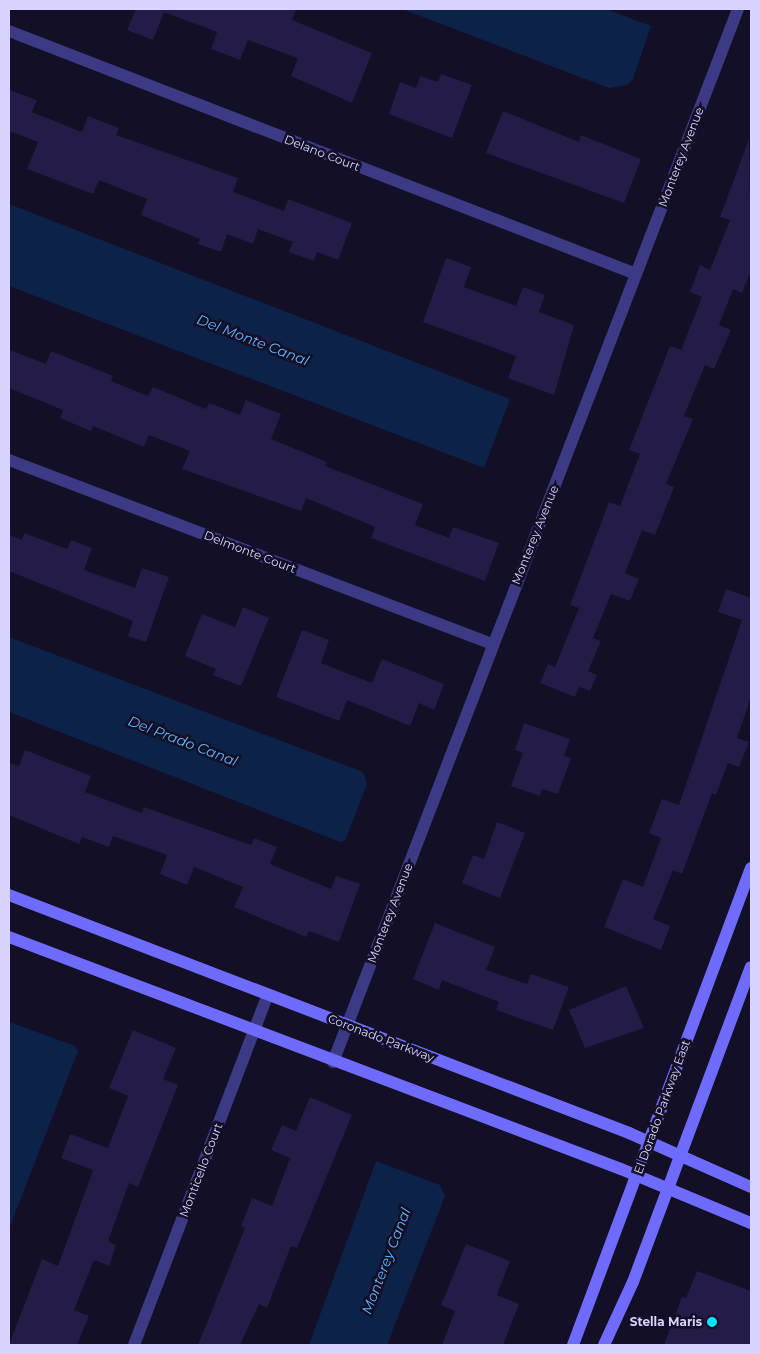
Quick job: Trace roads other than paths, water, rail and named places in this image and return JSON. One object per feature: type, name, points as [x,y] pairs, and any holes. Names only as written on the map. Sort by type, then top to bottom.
[{"type":"street","name":"Monterey Avenue","points":[[333,1062],[492,644],[738,9]]},
{"type":"street","name":"Delano Court","points":[[9,32],[636,274]]},
{"type":"street","name":"Delmonte Court","points":[[9,460],[492,644]]},
{"type":"street","name":"El Dorado Parkway East","points":[[573,1345],[751,868]]},
{"type":"street","name":"Coronado Parkway","points":[[9,895],[347,1024],[648,1142],[751,1187]]},
{"type":"street","points":[[9,937],[636,1176],[751,1223]]},
{"type":"street","points":[[604,1345],[668,1189],[751,967]]},
{"type":"street","name":"Monticello Court","points":[[134,1345],[268,995]]},
{"type":"water","points":[[402,9],[606,9],[651,26],[633,79],[627,85],[609,88]]},
{"type":"water","name":"Del Monte Canal","points":[[9,204],[510,399],[484,468],[9,286]]},
{"type":"water","name":"Del Prado Canal","points":[[9,637],[363,772],[367,784],[345,841],[340,842],[9,712]]},
{"type":"water","points":[[10,1022],[75,1046],[78,1051],[9,1229]]},
{"type":"water","name":"Monterey Canal","points":[[376,1161],[440,1185],[445,1196],[387,1345],[309,1345]]},
{"type":"place","name":"Stella Maris","points":[[712,1322]]}]
